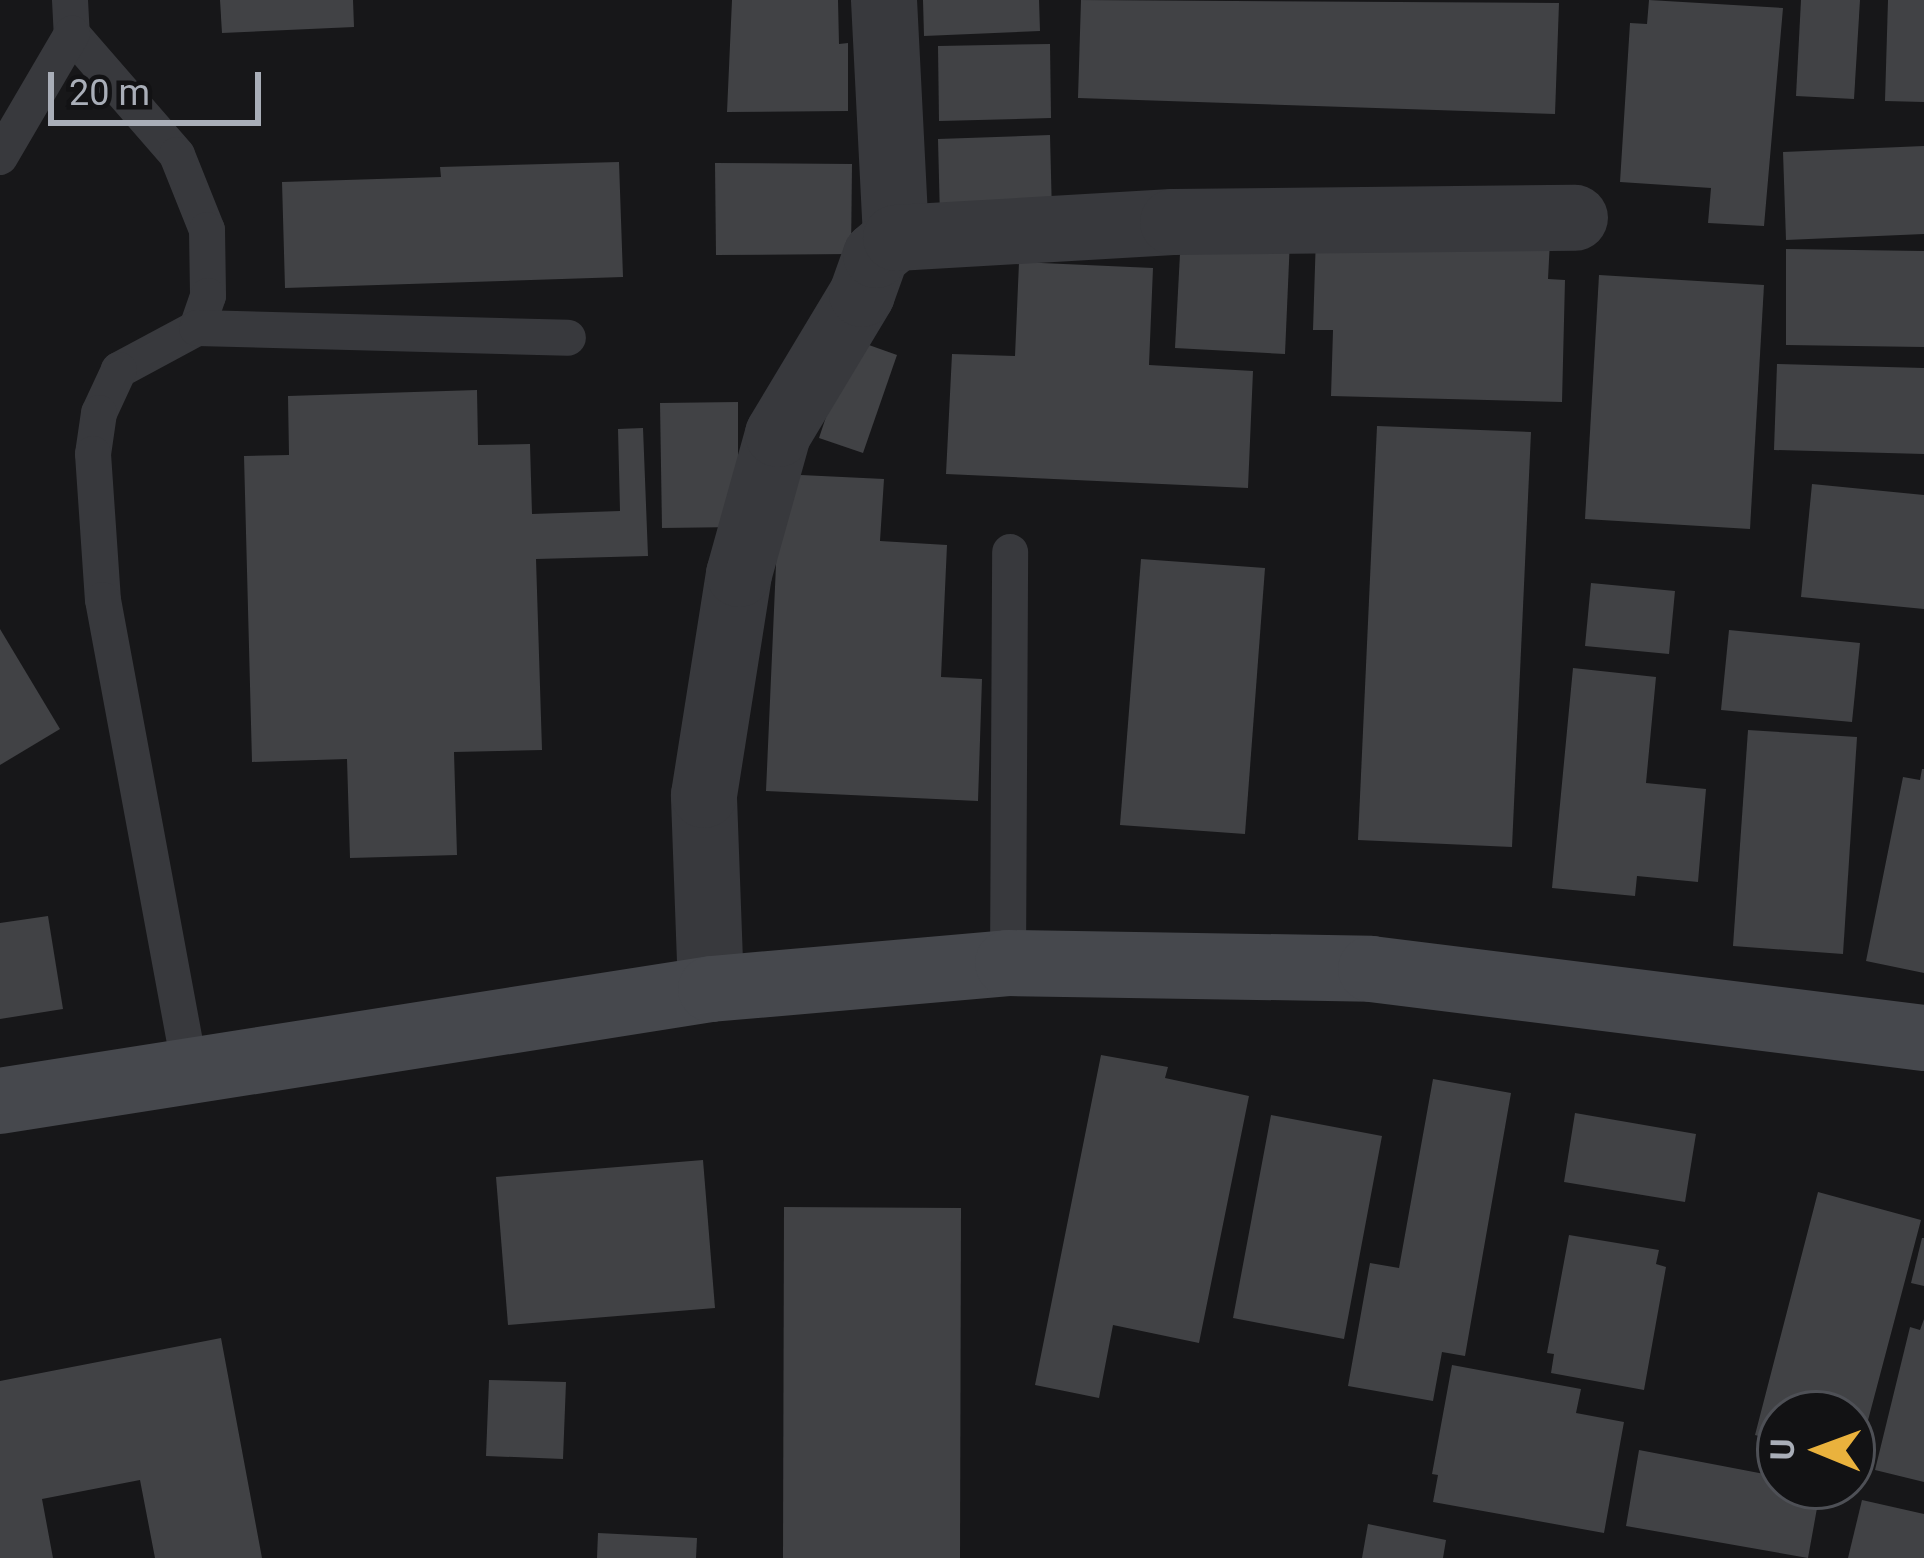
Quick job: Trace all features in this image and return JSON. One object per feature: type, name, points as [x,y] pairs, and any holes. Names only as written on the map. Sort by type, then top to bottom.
[{"type":"street","points":[[884,0],[896,238]]},
{"type":"street","points":[[711,989],[704,795],[739,574],[778,434],[862,294],[876,255],[896,238],[1173,222],[1575,218]]},
{"type":"street","points":[[0,1101],[711,989],[1008,963],[1371,969],[1924,1038]]},
{"type":"lane","points":[[0,157],[71,17],[177,155],[206,230],[211,266],[196,328]]},
{"type":"lane","points":[[191,1072],[103,600],[92,454],[99,413],[118,370],[196,328],[568,338]]},
{"type":"lane","points":[[1008,963],[1010,552]]},
{"type":"building","points":[[220,0],[353,0],[354,27],[222,33]]},
{"type":"building","points":[[732,0],[838,0],[839,44],[848,43],[848,111],[727,112]]},
{"type":"building","points":[[923,0],[1039,0],[1040,31],[924,36]]},
{"type":"building","points":[[1081,0],[1559,3],[1555,114],[1078,98]]},
{"type":"building","points":[[1649,0],[1783,8],[1764,226],[1708,223],[1711,188],[1620,182],[1630,23],[1647,24]]},
{"type":"building","points":[[1801,0],[1860,0],[1854,99],[1796,96]]},
{"type":"building","points":[[1888,0],[1924,0],[1924,102],[1885,101]]},
{"type":"building","points":[[1050,44],[1051,118],[939,121],[938,46]]},
{"type":"building","points":[[1050,135],[1052,214],[940,218],[938,139]]},
{"type":"building","points":[[1924,146],[1924,234],[1786,240],[1783,152]]},
{"type":"building","points":[[619,162],[623,277],[285,288],[282,182],[441,177],[440,167]]},
{"type":"building","points":[[715,163],[852,164],[851,254],[716,255]]},
{"type":"building","points":[[1181,235],[1290,239],[1285,354],[1175,348]]},
{"type":"building","points":[[1316,235],[1550,241],[1548,279],[1565,280],[1562,402],[1331,396],[1333,330],[1313,330]]},
{"type":"building","points":[[1786,249],[1924,251],[1924,347],[1786,345]]},
{"type":"building","points":[[1019,262],[1153,268],[1149,365],[1253,371],[1248,488],[946,474],[952,354],[1015,356]]},
{"type":"building","points":[[1599,275],[1764,285],[1750,529],[1585,519]]},
{"type":"building","points":[[852,339],[897,355],[863,453],[819,438]]},
{"type":"building","points":[[1777,364],[1924,368],[1924,454],[1774,450]]},
{"type":"building","points":[[477,390],[478,445],[530,444],[532,514],[620,511],[618,429],[643,428],[648,556],[536,559],[542,750],[454,752],[457,855],[350,858],[347,759],[252,762],[244,456],[289,455],[288,396]]},
{"type":"building","points":[[738,402],[738,527],[662,528],[660,403]]},
{"type":"building","points":[[1377,426],[1531,432],[1512,847],[1358,840]]},
{"type":"building","points":[[780,474],[884,479],[880,541],[947,545],[941,677],[982,679],[978,801],[766,791]]},
{"type":"building","points":[[1812,484],[1924,495],[1924,609],[1801,597]]},
{"type":"building","points":[[1141,559],[1265,568],[1245,834],[1120,825]]},
{"type":"building","points":[[1591,583],[1675,591],[1669,654],[1585,646]]},
{"type":"building","points":[[0,629],[60,729],[0,765]]},
{"type":"building","points":[[1729,630],[1860,643],[1852,722],[1721,710]]},
{"type":"building","points":[[1573,668],[1656,677],[1646,783],[1706,789],[1698,882],[1637,876],[1635,896],[1552,888]]},
{"type":"building","points":[[1748,730],[1857,737],[1843,954],[1733,946]]},
{"type":"building","points":[[1922,769],[1924,973],[1866,961],[1903,777],[1920,780]]},
{"type":"building","points":[[48,916],[63,1009],[0,1019],[0,923]]},
{"type":"building","points":[[1101,1055],[1168,1067],[1165,1078],[1249,1096],[1199,1343],[1113,1325],[1099,1398],[1035,1385]]},
{"type":"building","points":[[1433,1079],[1511,1093],[1465,1356],[1442,1352],[1433,1401],[1348,1386],[1370,1263],[1399,1268]]},
{"type":"building","points":[[1575,1113],[1696,1134],[1685,1202],[1564,1182]]},
{"type":"building","points":[[1271,1115],[1382,1136],[1344,1339],[1233,1318]]},
{"type":"building","points":[[703,1160],[715,1308],[508,1325],[496,1177]]},
{"type":"building","points":[[1818,1192],[1921,1220],[1876,1390],[1767,1390]]},
{"type":"building","points":[[784,1207],[961,1208],[960,1558],[783,1558]]},
{"type":"building","points":[[1569,1235],[1659,1250],[1656,1264],[1666,1267],[1644,1390],[1551,1373],[1554,1354],[1547,1353]]},
{"type":"building","points":[[1924,1238],[1924,1286],[1911,1283]]},
{"type":"building","points":[[1924,1319],[1924,1482],[1876,1470],[1910,1327],[1920,1330]]},
{"type":"building","points":[[221,1338],[262,1558],[155,1558],[140,1480],[42,1499],[53,1558],[0,1558],[0,1381]]},
{"type":"building","points":[[1452,1365],[1581,1389],[1576,1413],[1624,1422],[1604,1533],[1433,1502],[1438,1475],[1432,1474]]},
{"type":"building","points":[[489,1380],[566,1382],[563,1459],[486,1456]]},
{"type":"building","points":[[1639,1450],[1756,1472],[1756,1510],[1817,1510],[1808,1558],[1626,1526]]},
{"type":"building","points":[[1876,1503],[1924,1514],[1924,1558],[1848,1558],[1860,1510],[1876,1510]]},
{"type":"building","points":[[1368,1524],[1446,1540],[1443,1558],[1362,1558]]},
{"type":"building","points":[[598,1533],[697,1538],[696,1558],[597,1558]]}]
